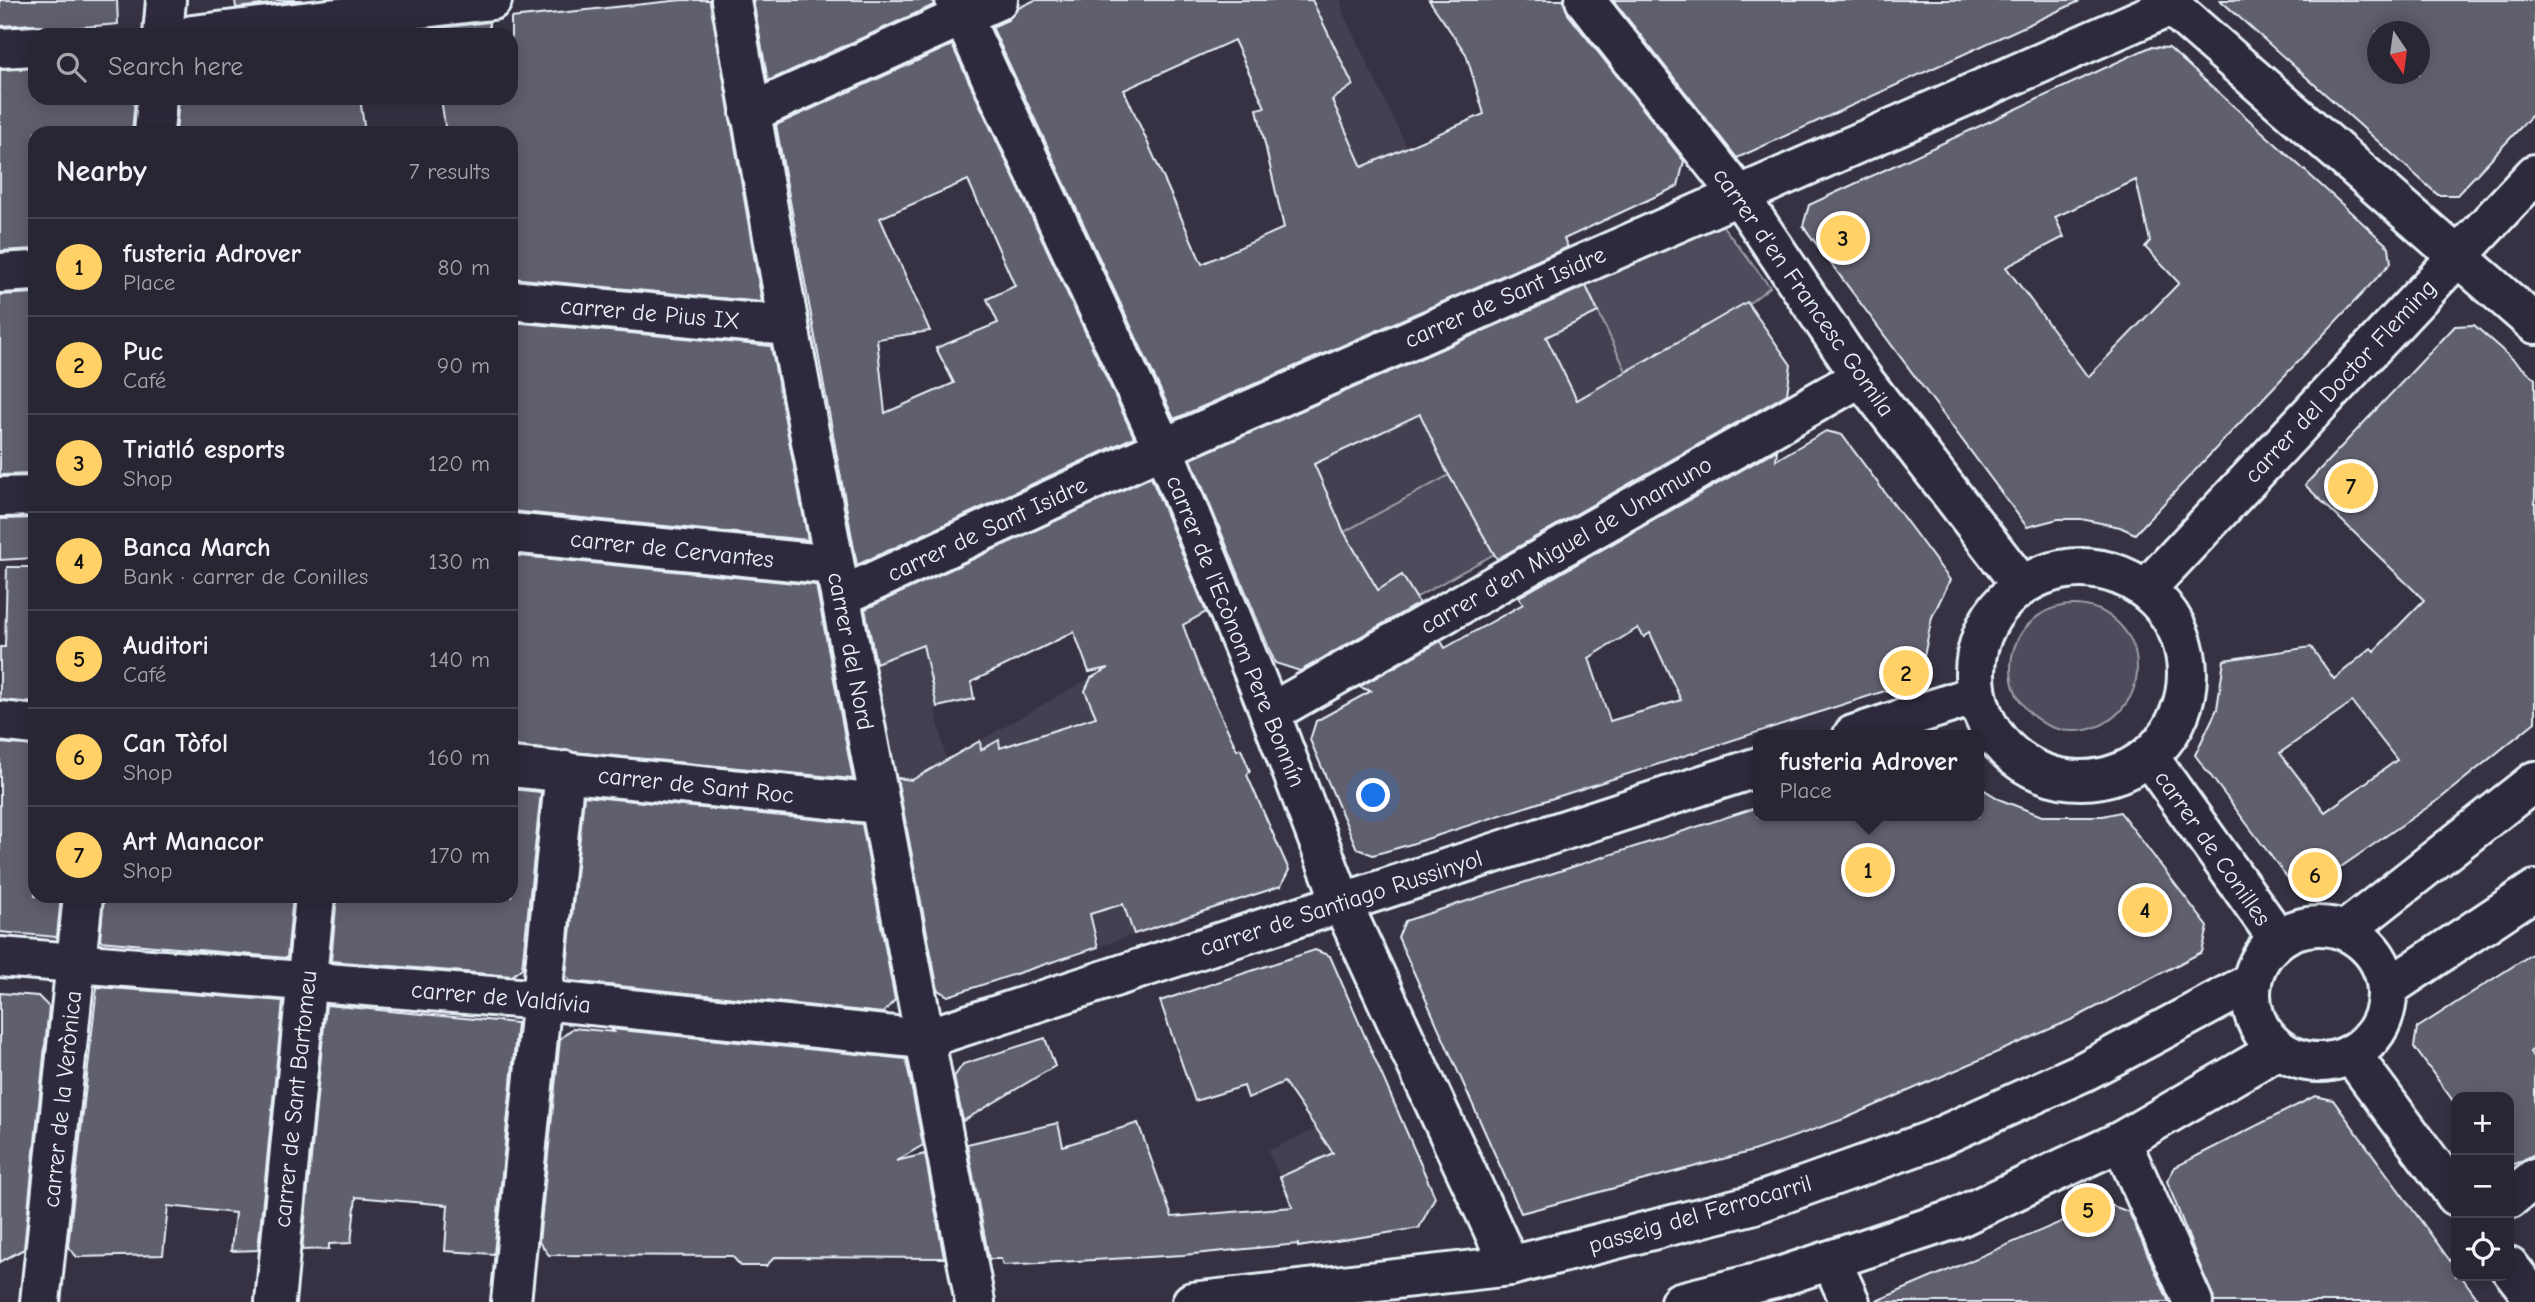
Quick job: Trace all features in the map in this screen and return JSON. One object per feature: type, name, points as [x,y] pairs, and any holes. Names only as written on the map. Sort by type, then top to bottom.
[{"type":"street","points":[[164,28],[166,0]]},
{"type":"street","points":[[252,28],[492,0]]},
{"type":"street","name":"carrer del Nord","points":[[731,0],[789,326],[975,1302]]},
{"type":"street","points":[[750,113],[958,8],[998,0]]},
{"type":"street","name":"carrer d'en Francesc Gomila","points":[[1585,0],[1738,194],[1861,377],[2022,586]]},
{"type":"street","points":[[2170,3],[2535,324]]},
{"type":"street","name":"carrer de Sant Isidre","points":[[838,581],[1163,448],[2170,3]]},
{"type":"street","name":"carrer de l'Ecònom Pere Bonnín","points":[[958,8],[1163,448],[1270,713],[1342,903],[1510,1266]]},
{"type":"street","points":[[0,48],[28,46]]},
{"type":"street","points":[[155,126],[156,105]]},
{"type":"street","name":"carrer del Doctor Fleming","points":[[2146,589],[2535,174]]},
{"type":"street","points":[[0,273],[28,271]]},
{"type":"street","name":"carrer de Pius IX","points":[[518,301],[789,326]]},
{"type":"street","name":"carrer d'en Miguel de Unamuno","points":[[1270,713],[1861,377]]},
{"type":"street","points":[[0,497],[28,496]]},
{"type":"street","name":"carrer de Cervantes","points":[[518,534],[838,581]]},
{"type":"street","points":[[2084,568],[2117,574],[2146,589],[2173,622],[2183,641],[2188,672],[2184,704],[2175,723],[2149,757],[2117,775],[2081,781],[2045,775],[2012,756],[1989,729],[1976,695],[1975,664],[1982,633],[1998,607],[2022,586],[2052,572],[2084,568]]},
{"type":"street","points":[[1868,730],[1976,695]]},
{"type":"street","points":[[0,721],[28,724]]},
{"type":"street","name":"carrer de Conilles","points":[[2149,757],[2278,939]]},
{"type":"street","name":"carrer de Sant Roc","points":[[518,768],[880,804]]},
{"type":"street","name":"carrer de Santiago Russinyol","points":[[924,1039],[1753,768]]},
{"type":"street","points":[[512,1302],[565,771]]},
{"type":"street","points":[[2346,930],[2535,781]]},
{"type":"street","points":[[2388,988],[2535,890]]},
{"type":"street","name":"carrer de la Verònica","points":[[40,1302],[82,903]]},
{"type":"street","name":"carrer de Sant Bartomeu","points":[[275,1302],[314,903]]},
{"type":"street","points":[[2323,925],[2346,930],[2367,944],[2382,964],[2388,988],[2385,1015],[2372,1038],[2351,1054],[2314,1062],[2279,1049],[2261,1031],[2252,1007],[2252,982],[2256,966],[2278,939],[2299,928],[2323,925]]},
{"type":"street","name":"carrer de Valdívia","points":[[0,957],[542,1000],[924,1039]]},
{"type":"street","name":"passeig del Ferrocarril","points":[[1192,1302],[1510,1266],[1751,1205],[1928,1142],[2083,1072],[2252,982]]},
{"type":"street","points":[[1680,1302],[1773,1279],[1955,1219],[2121,1141],[2279,1049]]},
{"type":"street","points":[[2351,1054],[2451,1189]]},
{"type":"street","points":[[2121,1141],[2193,1302]]},
{"type":"street","points":[[2514,1195],[2535,1178]]},
{"type":"street","points":[[1831,1260],[1850,1302]]},
{"type":"street","points":[[2514,1273],[2535,1300]]},
{"type":"shaded area","points":[[1288,0],[1341,0],[1343,13],[1417,168],[1373,190]]},
{"type":"shaded area","points":[[1715,216],[1770,287],[1748,304],[1626,371],[1582,277]]},
{"type":"shaded area","points":[[1582,277],[1626,371],[1576,400],[1529,301]]},
{"type":"shaded area","points":[[1395,364],[1449,475],[1344,532],[1290,412]]},
{"type":"shaded area","points":[[1449,475],[1494,554],[1390,612],[1344,532]]},
{"type":"shaded area","points":[[911,588],[946,760],[1182,625],[1200,665],[1095,712],[1165,727],[1216,704],[1237,750],[1113,827],[1146,930],[1101,946],[1066,842],[953,816],[905,826],[866,609]]},
{"type":"shaded area","points":[[2074,605],[2098,610],[2119,623],[2132,644],[2137,668],[2132,692],[2119,713],[2098,726],[2074,731],[2050,726],[2029,713],[2016,692],[2011,668],[2016,644],[2029,623],[2050,610]]},
{"type":"shaded area","points":[[1391,1093],[1413,1144],[1290,1200],[1268,1151]]},
{"type":"building","points":[[0,0],[117,0],[118,24],[71,28],[43,28],[34,24],[0,26]]},
{"type":"building","points":[[235,0],[303,0],[236,8]]},
{"type":"building","points":[[682,0],[710,0],[762,302],[518,279],[518,126],[445,126],[442,105],[518,105],[518,28],[511,28],[511,18]]},
{"type":"building","points":[[753,0],[933,0],[934,5],[768,81]]},
{"type":"building","points":[[1035,0],[1312,0],[1353,85],[1332,100],[1362,167],[1484,114],[1466,54],[1429,0],[1564,0],[1568,14],[1684,161],[1678,186],[1564,239],[1568,247],[1174,419],[992,27],[1008,20],[1018,8]],"holes":[[[1234,40],[1265,107],[1257,109],[1284,228],[1202,264],[1124,90]]]},
{"type":"building","points":[[1613,0],[2082,0],[1737,158]]},
{"type":"building","points":[[2220,0],[2535,0],[2535,112],[2457,195],[2438,195]]},
{"type":"building","points":[[489,22],[489,28],[439,28]]},
{"type":"building","points":[[952,45],[1134,437],[857,565],[776,125]],"holes":[[[968,180],[1015,286],[987,299],[998,323],[936,348],[954,383],[885,413],[877,339],[930,331],[880,218]]]},
{"type":"building","points":[[2150,47],[2169,48],[2389,247],[2391,263],[2135,534],[2120,527],[2081,519],[2058,519],[2027,527],[1803,226],[1809,205]],"holes":[[[2136,180],[2150,241],[2145,247],[2179,283],[2088,377],[2006,267],[2064,237],[2055,217]]]},
{"type":"building","points":[[28,68],[28,105],[134,105],[133,126],[28,126],[28,249],[0,251],[0,70]]},
{"type":"building","points":[[178,105],[361,105],[364,126],[177,126]]},
{"type":"building","points":[[1586,286],[1598,312],[1546,337],[1577,400],[1747,302],[1791,365],[1787,394],[1497,559],[1446,470],[1420,414],[1314,464],[1344,532],[1378,590],[1402,575],[1419,603],[1300,671],[1275,663],[1191,459]]},
{"type":"building","points":[[28,293],[28,474],[0,475],[0,295]]},
{"type":"building","points":[[518,323],[771,346],[808,540],[518,512]]},
{"type":"building","points":[[2474,325],[2535,379],[2535,722],[2441,798],[2309,889],[2292,884],[2195,755],[2217,709],[2224,660],[2311,647],[2334,679],[2371,648],[2374,651],[2424,600],[2305,485],[2455,326]],"holes":[[[2352,702],[2397,760],[2325,812],[2280,753]]]},
{"type":"building","points":[[1826,431],[1842,435],[1950,580],[1932,617],[1923,661],[1925,678],[1764,730],[1753,730],[1753,734],[1408,845],[1373,855],[1357,849],[1310,740],[1316,721],[1371,691],[1359,687],[1441,641],[1445,648],[1523,604],[1519,597],[1777,450],[1776,460]],"holes":[[[1638,628],[1644,637],[1650,633],[1681,700],[1610,721],[1589,658]]]},
{"type":"building","points":[[1151,477],[1206,612],[1183,625],[1198,666],[1237,750],[1241,749],[1250,771],[1247,775],[1289,870],[1281,886],[1134,934],[1123,904],[1090,914],[1098,947],[948,996],[938,990],[897,778],[912,780],[980,741],[981,750],[999,740],[1000,748],[1096,717],[1085,691],[1091,678],[1109,668],[1089,672],[1074,632],[971,682],[974,699],[937,707],[923,645],[876,663],[865,609]]},
{"type":"building","points":[[28,518],[28,558],[0,560],[0,519]]},
{"type":"building","points":[[518,556],[816,585],[853,779],[518,747]]},
{"type":"building","points":[[7,567],[28,567],[28,702],[0,700],[0,647],[5,647]]},
{"type":"building","points":[[0,743],[28,745],[28,903],[60,903],[57,937],[0,932]]},
{"type":"building","points":[[518,790],[541,792],[522,968],[512,976],[331,961],[336,903],[518,903]]},
{"type":"building","points":[[1984,790],[2001,800],[2042,816],[2103,816],[2120,812],[2208,927],[2202,952],[2073,1019],[1844,1119],[1753,1151],[1521,1213],[1398,937],[1405,921],[1753,809],[1753,821],[1984,821]]},
{"type":"building","points":[[584,796],[862,824],[895,1000],[883,1013],[570,981],[566,976]]},
{"type":"building","points":[[103,903],[292,903],[287,958],[100,941]]},
{"type":"building","points":[[1315,950],[1330,956],[1435,1197],[1419,1228],[1298,1247],[1298,1244],[1183,1255],[1003,1265],[1001,1259],[989,1259],[967,1144],[1058,1123],[1063,1146],[1138,1123],[1172,1217],[1293,1207],[1280,1177],[1333,1153],[1284,1082],[1248,1098],[1244,1086],[1195,1101],[1160,1001]]},
{"type":"building","points":[[2535,952],[2535,1048],[2530,1052],[2535,1060],[2535,1154],[2514,1164],[2514,1092],[2451,1092],[2451,1098],[2414,1047],[2417,1028]]},
{"type":"building","points":[[97,987],[283,1001],[258,1250],[231,1251],[235,1213],[168,1206],[163,1255],[77,1257],[68,1247]]},
{"type":"building","points":[[0,993],[38,996],[49,1007],[24,1249],[0,1262]]},
{"type":"building","points":[[326,1005],[517,1023],[494,1254],[445,1251],[448,1205],[356,1197],[351,1243],[329,1244],[329,1249],[302,1250]]},
{"type":"building","points":[[573,1028],[614,1032],[611,1029],[906,1059],[923,1145],[896,1161],[925,1154],[944,1258],[775,1257],[766,1266],[741,1266],[732,1256],[549,1255],[539,1242],[560,1039]]},
{"type":"building","points":[[1045,1038],[1055,1066],[963,1121],[954,1077],[963,1064]]},
{"type":"building","points":[[2315,1096],[2333,1100],[2451,1262],[2451,1281],[2465,1281],[2480,1302],[2214,1302],[2167,1181],[2175,1167]]},
{"type":"building","points":[[2105,1203],[2129,1212],[2169,1302],[1874,1302]]},
{"type":"place","name":"Triatló esports","points":[[1843,238]]},
{"type":"place","name":"Art Manacor","points":[[2351,486]]},
{"type":"place","name":"Puc","points":[[1906,673]]},
{"type":"place","name":"fusteria Adrover","points":[[1868,870]]},
{"type":"place","name":"Can Tòfol","points":[[2315,875]]},
{"type":"place","name":"Banca March","points":[[2145,910]]},
{"type":"place","name":"Auditori","points":[[2088,1210]]}]
